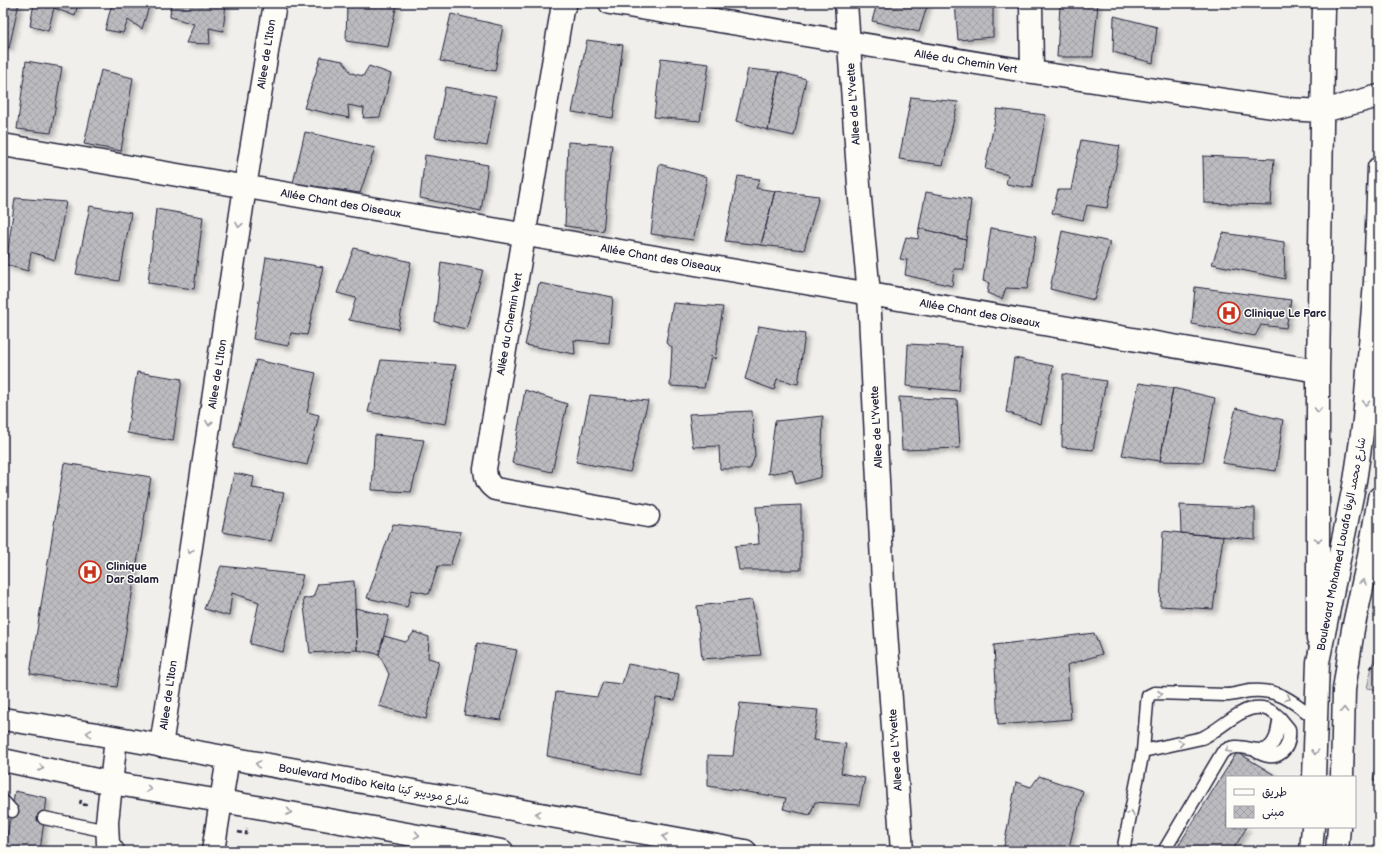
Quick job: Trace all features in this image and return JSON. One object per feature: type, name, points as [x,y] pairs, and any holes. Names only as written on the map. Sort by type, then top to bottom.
[{"type":"street","name":"Allee de L'Iton","points":[[161,746],[245,186],[275,3]]},
{"type":"street","name":"Allée du Chemin Vert","points":[[566,3],[562,10],[524,235],[485,469],[486,478],[489,484],[495,489],[648,516]]},
{"type":"street","name":"Allée du Chemin Vert","points":[[610,3],[1032,72],[1286,109],[1323,111],[1379,96]]},
{"type":"street","name":"Allee de L'Yvette","points":[[846,3],[860,199],[869,294],[884,604],[902,851]]},
{"type":"street","points":[[1031,3],[1032,72]]},
{"type":"street","points":[[1318,662],[1318,371],[1324,3]]},
{"type":"street","name":"Allée Chant des Oiseaux","points":[[3,145],[1318,371]]},
{"type":"street","name":"Boulevard Mohamed Louafa شارع محمد الوفا","points":[[1314,776],[1318,662],[1355,481],[1364,420],[1375,282],[1379,168]]},
{"type":"street","points":[[1342,776],[1344,690],[1352,629],[1369,556],[1379,498]]},
{"type":"street","name":"Boulevard Modibo Keita شارع موديبو كيتا","points":[[3,719],[745,851]]},
{"type":"street","points":[[110,841],[108,809],[116,738]]},
{"type":"street","points":[[213,851],[228,758]]},
{"type":"street","points":[[3,760],[111,783],[502,851]]},
{"type":"street","points":[[1311,851],[1313,828]]},
{"type":"street","points":[[1337,851],[1339,828]]},
{"type":"lane","points":[[1123,851],[1143,751],[1148,696],[1154,693],[1226,696],[1261,691],[1274,692],[1294,701],[1317,720]]},
{"type":"lane","points":[[1143,751],[1210,735],[1240,712],[1250,708],[1260,708],[1270,711],[1280,718],[1276,737],[1270,745],[1263,750],[1256,751],[1234,746],[1227,748],[1222,753],[1164,851]]},
{"type":"lane","points":[[3,801],[12,811]]},
{"type":"lane","points":[[44,818],[110,841]]},
{"type":"shaded area","points":[[1379,637],[1379,690],[1367,688]]},
{"type":"building","points":[[3,3],[19,3],[9,48],[3,46]]},
{"type":"building","points":[[34,3],[78,3],[75,16],[54,8],[48,31],[30,26]]},
{"type":"building","points":[[112,3],[150,3],[142,29],[128,20],[123,33],[105,30]]},
{"type":"building","points":[[171,3],[226,3],[223,31],[209,28],[210,44],[186,43],[194,24],[170,17]]},
{"type":"building","points":[[347,3],[397,3],[388,47],[346,41]]},
{"type":"building","points":[[877,3],[928,3],[919,32],[872,21]]},
{"type":"building","points":[[955,3],[993,3],[993,37],[958,40]]},
{"type":"building","points":[[1098,4],[1093,57],[1057,57],[1060,5]]},
{"type":"building","points":[[451,14],[503,26],[495,71],[440,61]]},
{"type":"building","points":[[1114,16],[1157,27],[1153,63],[1113,52]]},
{"type":"building","points":[[587,40],[623,45],[613,118],[572,112]]},
{"type":"building","points":[[321,57],[343,61],[351,73],[363,76],[369,66],[391,74],[380,117],[363,118],[364,108],[348,105],[349,118],[304,108]]},
{"type":"building","points":[[661,58],[709,64],[700,121],[654,117]]},
{"type":"building","points":[[26,61],[62,67],[51,133],[17,129]]},
{"type":"building","points":[[748,69],[779,72],[768,130],[736,121]]},
{"type":"building","points":[[101,70],[133,78],[121,151],[84,144]]},
{"type":"building","points":[[779,72],[806,79],[794,136],[768,130]]},
{"type":"building","points":[[445,87],[496,96],[487,146],[435,137]]},
{"type":"building","points":[[911,97],[958,102],[943,165],[899,159]]},
{"type":"building","points":[[997,109],[1046,115],[1032,188],[1006,184],[1008,175],[985,169]]},
{"type":"building","points":[[305,132],[375,148],[360,193],[293,183]]},
{"type":"building","points":[[1081,140],[1120,146],[1107,208],[1087,205],[1083,220],[1052,213],[1058,190],[1071,190]]},
{"type":"building","points":[[568,142],[612,145],[603,231],[565,226]]},
{"type":"building","points":[[425,155],[488,165],[481,211],[420,198]]},
{"type":"building","points":[[1203,156],[1274,159],[1271,205],[1204,203]]},
{"type":"building","points":[[659,164],[707,177],[693,240],[651,234]]},
{"type":"building","points":[[738,176],[760,179],[756,188],[775,191],[761,245],[725,241]]},
{"type":"building","points":[[775,191],[819,196],[804,250],[761,245]]},
{"type":"building","points":[[926,192],[971,200],[966,240],[919,228]]},
{"type":"building","points":[[15,198],[66,202],[55,260],[31,252],[28,271],[6,265]]},
{"type":"building","points":[[90,206],[131,213],[119,281],[76,274]]},
{"type":"building","points":[[156,209],[203,217],[194,289],[148,283]]},
{"type":"building","points":[[919,228],[966,240],[964,269],[954,269],[952,286],[905,275],[907,260],[900,259],[906,237],[918,239]]},
{"type":"building","points":[[991,228],[1036,236],[1027,289],[1006,288],[1002,299],[987,293],[989,283],[983,281]]},
{"type":"building","points":[[1062,231],[1110,242],[1094,300],[1050,289]]},
{"type":"building","points":[[1223,233],[1284,242],[1285,279],[1212,264]]},
{"type":"building","points":[[354,248],[411,262],[398,329],[349,320],[356,298],[337,293]]},
{"type":"building","points":[[266,257],[323,267],[307,335],[291,333],[288,346],[253,339]]},
{"type":"building","points":[[441,262],[483,270],[466,329],[435,322]]},
{"type":"building","points":[[539,283],[613,297],[609,343],[574,340],[575,354],[525,345]]},
{"type":"building","points":[[1195,287],[1291,300],[1286,328],[1261,325],[1255,336],[1192,324]]},
{"type":"building","points":[[673,303],[723,307],[715,359],[711,356],[704,388],[670,386],[672,347],[666,343]]},
{"type":"building","points":[[759,326],[805,334],[798,384],[777,379],[774,390],[745,379]]},
{"type":"building","points":[[908,344],[962,347],[959,391],[906,386]]},
{"type":"building","points":[[1014,358],[1053,366],[1041,424],[1006,412]]},
{"type":"building","points":[[256,360],[316,373],[307,412],[319,415],[307,465],[233,448]]},
{"type":"building","points":[[381,360],[456,365],[446,424],[368,412]]},
{"type":"building","points":[[137,372],[182,379],[173,441],[127,433]]},
{"type":"building","points":[[1063,374],[1106,381],[1093,450],[1062,447]]},
{"type":"building","points":[[1139,383],[1173,388],[1160,461],[1122,455]]},
{"type":"building","points":[[1173,388],[1215,398],[1203,462],[1160,461]]},
{"type":"building","points":[[525,390],[567,404],[552,472],[512,463]]},
{"type":"building","points":[[590,395],[648,401],[630,472],[576,462]]},
{"type":"building","points":[[899,397],[957,400],[960,448],[902,450]]},
{"type":"building","points":[[1236,408],[1283,420],[1276,471],[1222,463]]},
{"type":"building","points":[[752,411],[755,456],[750,469],[720,469],[719,446],[693,447],[689,414]]},
{"type":"building","points":[[823,416],[821,477],[796,484],[792,470],[768,474],[775,421]]},
{"type":"building","points":[[375,435],[424,440],[411,492],[372,490]]},
{"type":"building","points":[[64,463],[151,477],[117,687],[30,674]]},
{"type":"building","points":[[234,473],[254,477],[252,488],[284,493],[271,541],[222,532]]},
{"type":"building","points":[[801,505],[801,570],[739,570],[735,546],[759,544],[756,507]]},
{"type":"building","points":[[1180,505],[1255,508],[1255,539],[1181,533]]},
{"type":"building","points":[[393,524],[461,532],[450,566],[438,566],[429,594],[412,590],[407,607],[367,598]]},
{"type":"building","points":[[1163,531],[1223,537],[1213,609],[1160,606]]},
{"type":"building","points":[[221,566],[303,575],[283,652],[250,644],[259,602],[232,593],[229,616],[204,609]]},
{"type":"building","points":[[354,581],[357,650],[310,653],[303,599],[313,597],[318,584]]},
{"type":"building","points":[[752,600],[761,655],[702,659],[697,606]]},
{"type":"building","points":[[355,608],[389,616],[379,654],[357,650]]},
{"type":"building","points":[[414,632],[429,637],[428,658],[439,661],[426,719],[379,706],[389,674],[379,654],[384,636],[406,642]]},
{"type":"building","points":[[1094,633],[1102,654],[1067,665],[1071,719],[998,725],[994,645]]},
{"type":"building","points":[[477,643],[517,650],[501,720],[464,715]]},
{"type":"building","points":[[628,664],[679,674],[675,700],[656,698],[639,775],[547,756],[556,692],[597,697],[603,682],[622,684]]},
{"type":"building","points":[[740,703],[818,710],[813,740],[846,744],[841,773],[865,778],[859,805],[815,802],[810,815],[783,809],[786,798],[708,786],[708,755],[733,756]]},
{"type":"building","points":[[1379,747],[1379,782],[1373,781]]},
{"type":"building","points":[[1237,752],[1276,776],[1226,776],[1226,828],[1246,828],[1232,851],[1175,851]]},
{"type":"building","points":[[1039,776],[1083,791],[1068,851],[1003,851],[1016,782],[1031,787]]},
{"type":"building","points":[[15,791],[47,798],[40,851],[3,851],[3,847],[5,848]]},
{"type":"place","name":"Clinique Le Parc","points":[[1229,313]]},
{"type":"place","name":"Clinique Dar Salam","points":[[90,572]]}]
